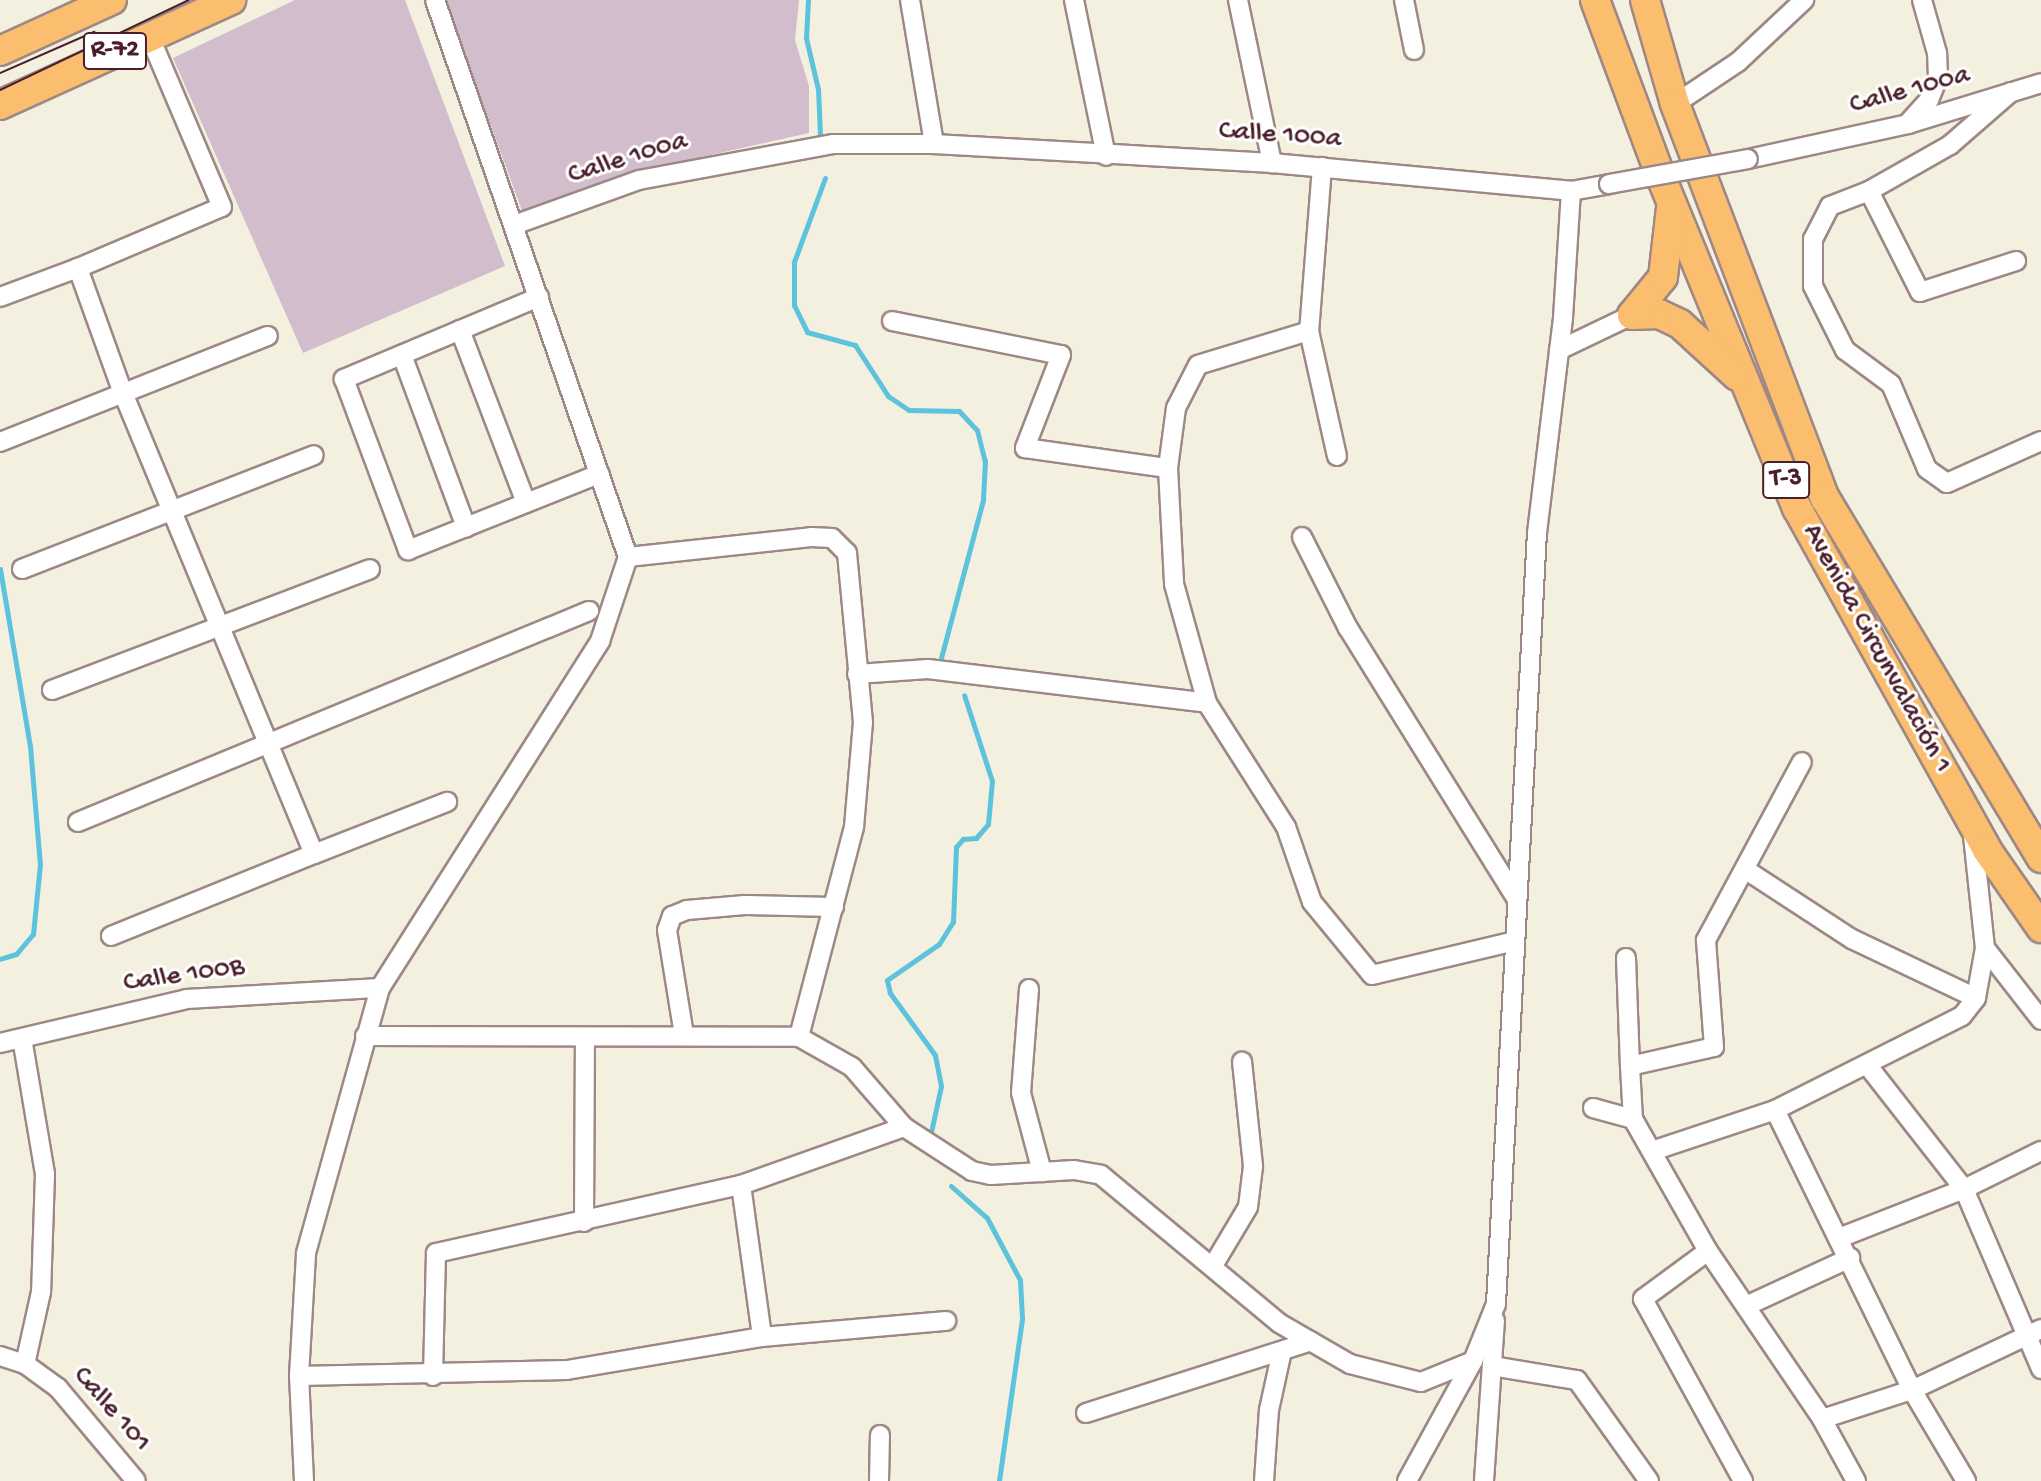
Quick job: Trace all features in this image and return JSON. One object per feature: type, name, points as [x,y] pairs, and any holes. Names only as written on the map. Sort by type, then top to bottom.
[{"type":"main road","name":"R-72","points":[[0,105],[231,0]]},
{"type":"main road","name":"Avenida Circunvalación 1","points":[[1595,0],[1671,202],[1797,508],[1971,821],[2041,928]]},
{"type":"main road","name":"Avenida Circunvalación 1","points":[[1645,0],[1675,104],[1825,498],[2041,858]]},
{"type":"main road","points":[[1652,0],[1658,51]]},
{"type":"main road","name":"R-72","points":[[0,51],[107,1]]},
{"type":"main road","points":[[1632,315],[1663,277],[1671,202]]},
{"type":"main road","points":[[1632,315],[1659,314],[1680,324],[1746,384]]},
{"type":"street","points":[[304,1481],[299,1376],[306,1253],[380,988],[600,641],[628,557],[435,0]]},
{"type":"street","points":[[910,0],[934,144]]},
{"type":"street","points":[[1074,0],[1106,156]]},
{"type":"street","points":[[1238,0],[1272,163]]},
{"type":"street","points":[[1404,0],[1414,50]]},
{"type":"street","points":[[1675,104],[1738,62],[1804,0]]},
{"type":"street","points":[[1908,124],[1929,100],[1938,78],[1937,53],[1922,0]]},
{"type":"street","points":[[0,297],[78,268],[222,207],[149,35]]},
{"type":"street","name":"Calle 100a","points":[[514,225],[639,180],[717,162],[834,144],[934,144],[1272,163],[1571,191],[1748,159],[1908,124],[2041,83]]},
{"type":"street","points":[[2011,92],[1950,145],[1869,191],[1830,206],[1813,239],[1813,286],[1845,350],[1891,384],[1927,469],[1947,483],[2041,441]]},
{"type":"street","points":[[1322,167],[1309,331],[1337,456]]},
{"type":"street","points":[[1484,1481],[1537,533],[1559,350],[1571,191]]},
{"type":"street","points":[[1869,191],[1920,292],[2016,261]]},
{"type":"street","points":[[78,268],[124,396],[270,741],[314,854]]},
{"type":"street","points":[[539,297],[344,379],[408,550],[599,474]]},
{"type":"street","points":[[1559,350],[1632,315]]},
{"type":"street","points":[[892,321],[1061,355],[1025,448],[1168,468]]},
{"type":"street","points":[[460,330],[526,503]]},
{"type":"street","points":[[1309,331],[1198,365],[1176,408],[1168,468],[1174,584],[1207,703],[1286,827],[1312,902],[1372,975],[1515,941]]},
{"type":"street","points":[[0,442],[124,396],[268,336]]},
{"type":"street","points":[[402,355],[466,527]]},
{"type":"street","points":[[22,569],[314,455]]},
{"type":"street","points":[[628,557],[811,537],[841,543],[863,722],[854,827],[799,1037]]},
{"type":"street","points":[[1302,537],[1348,628],[1517,899]]},
{"type":"street","points":[[52,690],[370,569]]},
{"type":"street","points":[[78,822],[589,611]]},
{"type":"street","points":[[857,674],[928,669],[1207,703]]},
{"type":"street","points":[[1630,1066],[1714,1047],[1706,940],[1802,762]]},
{"type":"street","points":[[111,936],[447,802]]},
{"type":"street","points":[[1652,1151],[1775,1110],[1868,1066],[1962,1016],[1976,998],[1985,948],[1971,821]]},
{"type":"street","points":[[1746,870],[1852,939],[1976,998]]},
{"type":"street","points":[[684,1035],[667,930],[672,916],[687,910],[745,905],[834,907]]},
{"type":"street","points":[[1985,948],[2041,1020]]},
{"type":"street","points":[[1626,958],[1633,1119],[1708,1251],[1822,1419],[1856,1481]]},
{"type":"street","name":"Calle 100B","points":[[0,1043],[187,999],[380,988]]},
{"type":"street","points":[[1029,989],[1021,1093],[1042,1172]]},
{"type":"street","points":[[365,1036],[799,1037],[852,1067],[904,1127],[972,1171],[1074,1170],[1101,1175],[1214,1264],[1279,1323],[1350,1364],[1421,1382],[1473,1361]]},
{"type":"street","points":[[584,1222],[585,1037]]},
{"type":"street","points":[[22,1038],[45,1174],[41,1292],[25,1364]]},
{"type":"street","points":[[1214,1264],[1248,1207],[1251,1180],[1242,1062]]},
{"type":"street","points":[[1868,1066],[1964,1189],[2033,1333],[2041,1369]]},
{"type":"street","points":[[1593,1108],[1633,1119]]},
{"type":"street","points":[[1775,1110],[1912,1390],[1966,1481]]},
{"type":"street","points":[[433,1376],[436,1253],[741,1185],[904,1127]]},
{"type":"street","points":[[1839,1238],[1964,1189],[2041,1151]]},
{"type":"street","points":[[741,1185],[762,1337]]},
{"type":"street","points":[[1708,1251],[1643,1299],[1743,1481]]},
{"type":"street","points":[[1746,1306],[1850,1258]]},
{"type":"street","points":[[1407,1481],[1473,1361],[1496,1304]]},
{"type":"street","points":[[299,1376],[433,1376],[567,1370],[762,1337],[946,1321]]},
{"type":"street","points":[[1822,1419],[1912,1390],[2033,1333]]},
{"type":"street","points":[[1086,1413],[1311,1341]]},
{"type":"street","points":[[1264,1481],[1269,1410],[1282,1351]]},
{"type":"street","name":"Calle 101","points":[[0,1356],[25,1364],[58,1388],[136,1481]]},
{"type":"street","points":[[1492,1366],[1577,1380],[1649,1481]]},
{"type":"street","points":[[879,1481],[880,1435]]},
{"type":"shaded area","points":[[295,0],[405,0],[505,266],[303,353],[173,58]]},
{"type":"shaded area","points":[[445,0],[799,0],[795,40],[809,86],[809,133],[622,175],[525,219]]},
{"type":"waterway","points":[[808,0],[806,38],[818,89],[820,135]]},
{"type":"waterway","points":[[825,178],[794,262],[794,305],[807,332],[855,345],[888,396],[909,410],[959,411],[977,430],[985,461],[983,500],[941,658]]},
{"type":"waterway","points":[[0,569],[30,746],[40,864],[33,934],[16,954],[0,959]]},
{"type":"waterway","points":[[931,1132],[941,1086],[935,1055],[890,993],[887,980],[939,944],[953,922],[956,847],[963,839],[976,838],[988,824],[992,781],[964,695]]},
{"type":"waterway","points":[[951,1186],[987,1218],[1020,1280],[1022,1319],[999,1481]]},
{"type":"tram line","points":[[0,90],[189,0]]},
{"type":"tram line","points":[[0,73],[94,32]]}]
